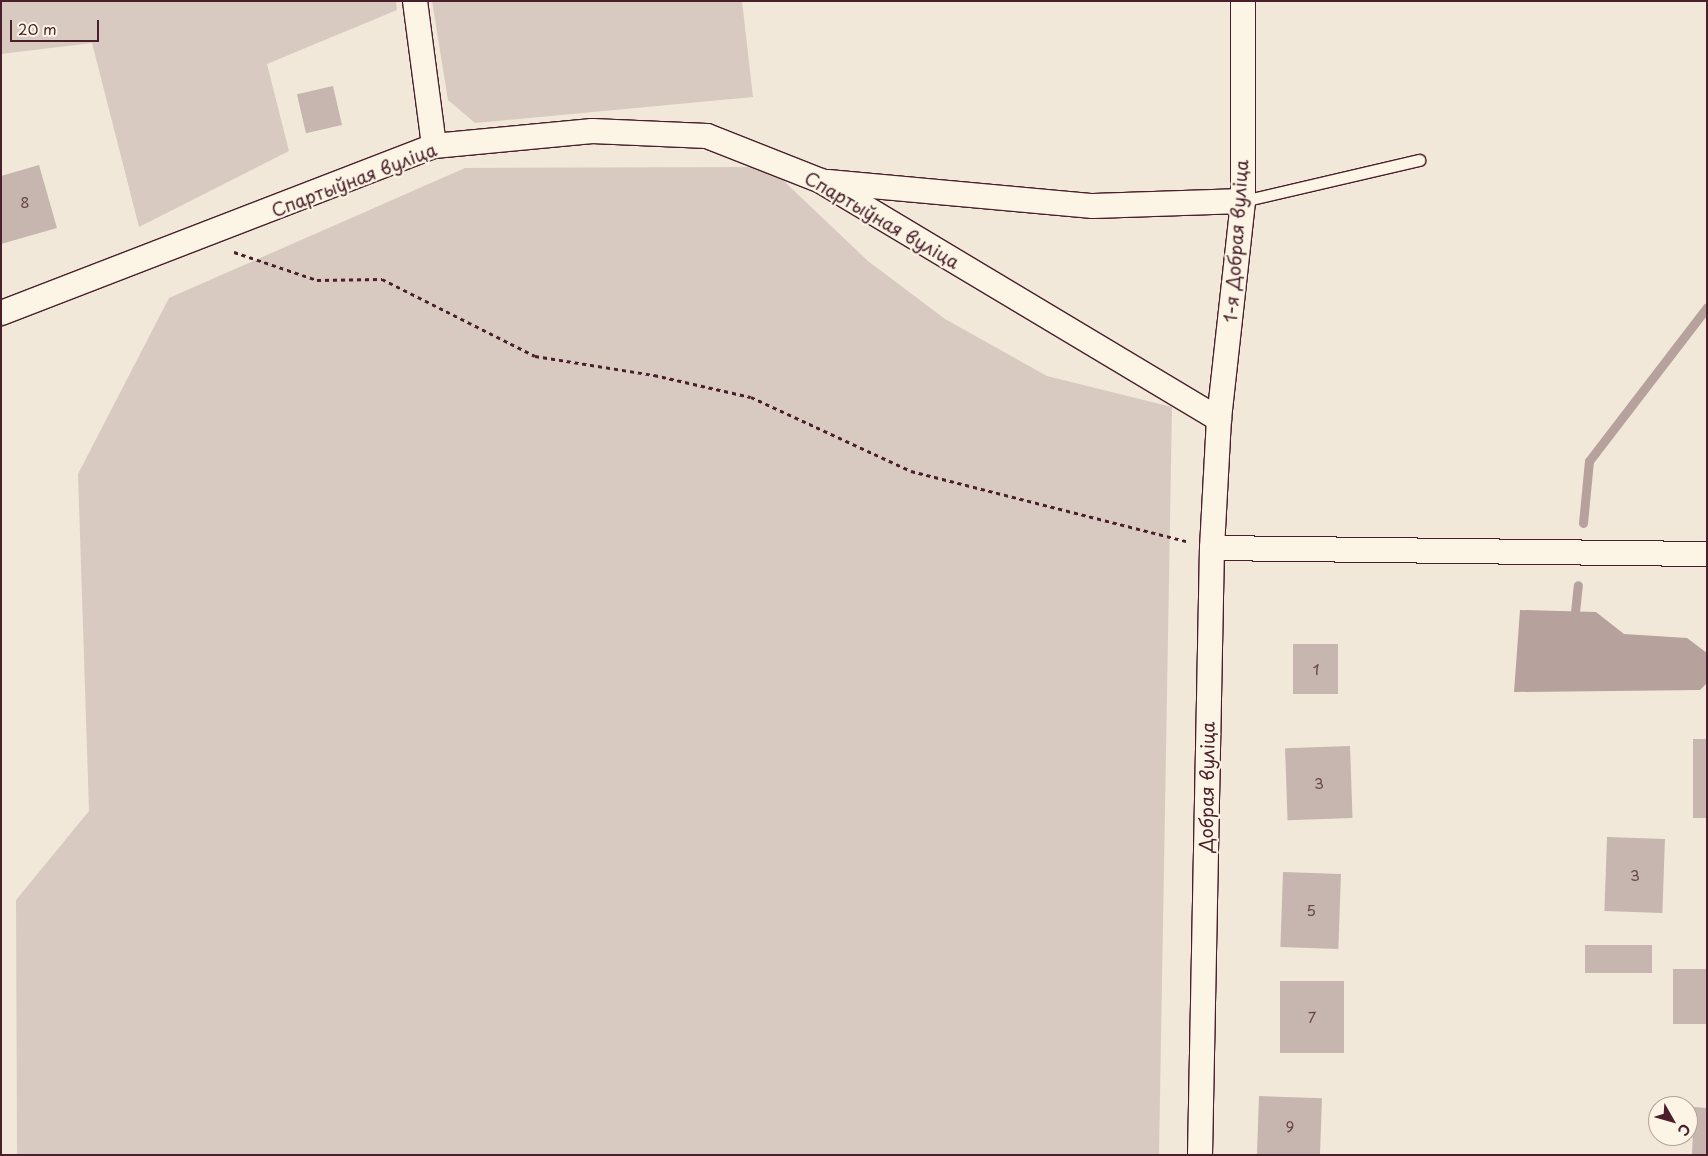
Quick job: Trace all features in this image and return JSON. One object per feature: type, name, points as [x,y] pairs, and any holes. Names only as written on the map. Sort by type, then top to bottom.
[{"type":"street","points":[[415,1],[434,146]]},
{"type":"street","name":"1-я Добрая вуліца","points":[[1219,420],[1243,201],[1243,1]]},
{"type":"street","name":"Спартыўная вуліца","points":[[1,313],[198,240],[434,146],[592,130],[707,136],[821,181],[1219,420]]},
{"type":"street","points":[[821,181],[1094,206],[1243,201]]},
{"type":"street","name":"Добрая вуліца","points":[[1200,1155],[1212,548],[1219,420]]},
{"type":"street","points":[[1212,548],[1707,554]]},
{"type":"lane","points":[[1243,201],[1419,160]]},
{"type":"path","points":[[198,240],[317,280],[382,279],[535,356],[654,375],[751,397],[911,471],[1212,548]]},
{"type":"shaded area","points":[[1,1],[396,1],[397,10],[267,64],[289,151],[139,227],[92,43],[1,54]]},
{"type":"shaded area","points":[[432,1],[742,1],[753,97],[475,123],[448,100]]},
{"type":"shaded area","points":[[769,167],[868,261],[945,319],[1047,376],[1172,407],[1159,1155],[17,1155],[16,900],[89,811],[78,474],[169,298],[465,168]]},
{"type":"shaded area","points":[[1520,610],[1596,612],[1624,634],[1687,638],[1707,653],[1707,683],[1700,690],[1514,692]]},
{"type":"building","points":[[333,86],[342,125],[306,133],[297,94]]},
{"type":"building","points":[[39,165],[57,228],[1,244],[1,176]]},
{"type":"building","points":[[1293,644],[1338,644],[1338,694],[1293,694]]},
{"type":"building","points":[[1693,739],[1707,739],[1707,818],[1693,818]]},
{"type":"building","points":[[1350,746],[1353,818],[1288,820],[1285,748]]},
{"type":"building","points":[[1607,837],[1665,839],[1662,913],[1604,911]]},
{"type":"building","points":[[1283,872],[1341,874],[1338,949],[1280,947]]},
{"type":"building","points":[[1585,945],[1652,945],[1652,973],[1585,973]]},
{"type":"building","points":[[1673,969],[1707,969],[1707,1024],[1673,1024]]},
{"type":"building","points":[[1280,981],[1344,981],[1344,1053],[1280,1053]]},
{"type":"building","points":[[1259,1096],[1322,1098],[1320,1155],[1257,1155]]},
{"type":"building","points":[[1698,1107],[1707,1108],[1707,1155],[1692,1155],[1692,1146],[1698,1146]]},
{"type":"waterway","points":[[1583,523],[1589,461],[1707,307]]},
{"type":"waterway","points":[[1575,612],[1578,585]]}]
